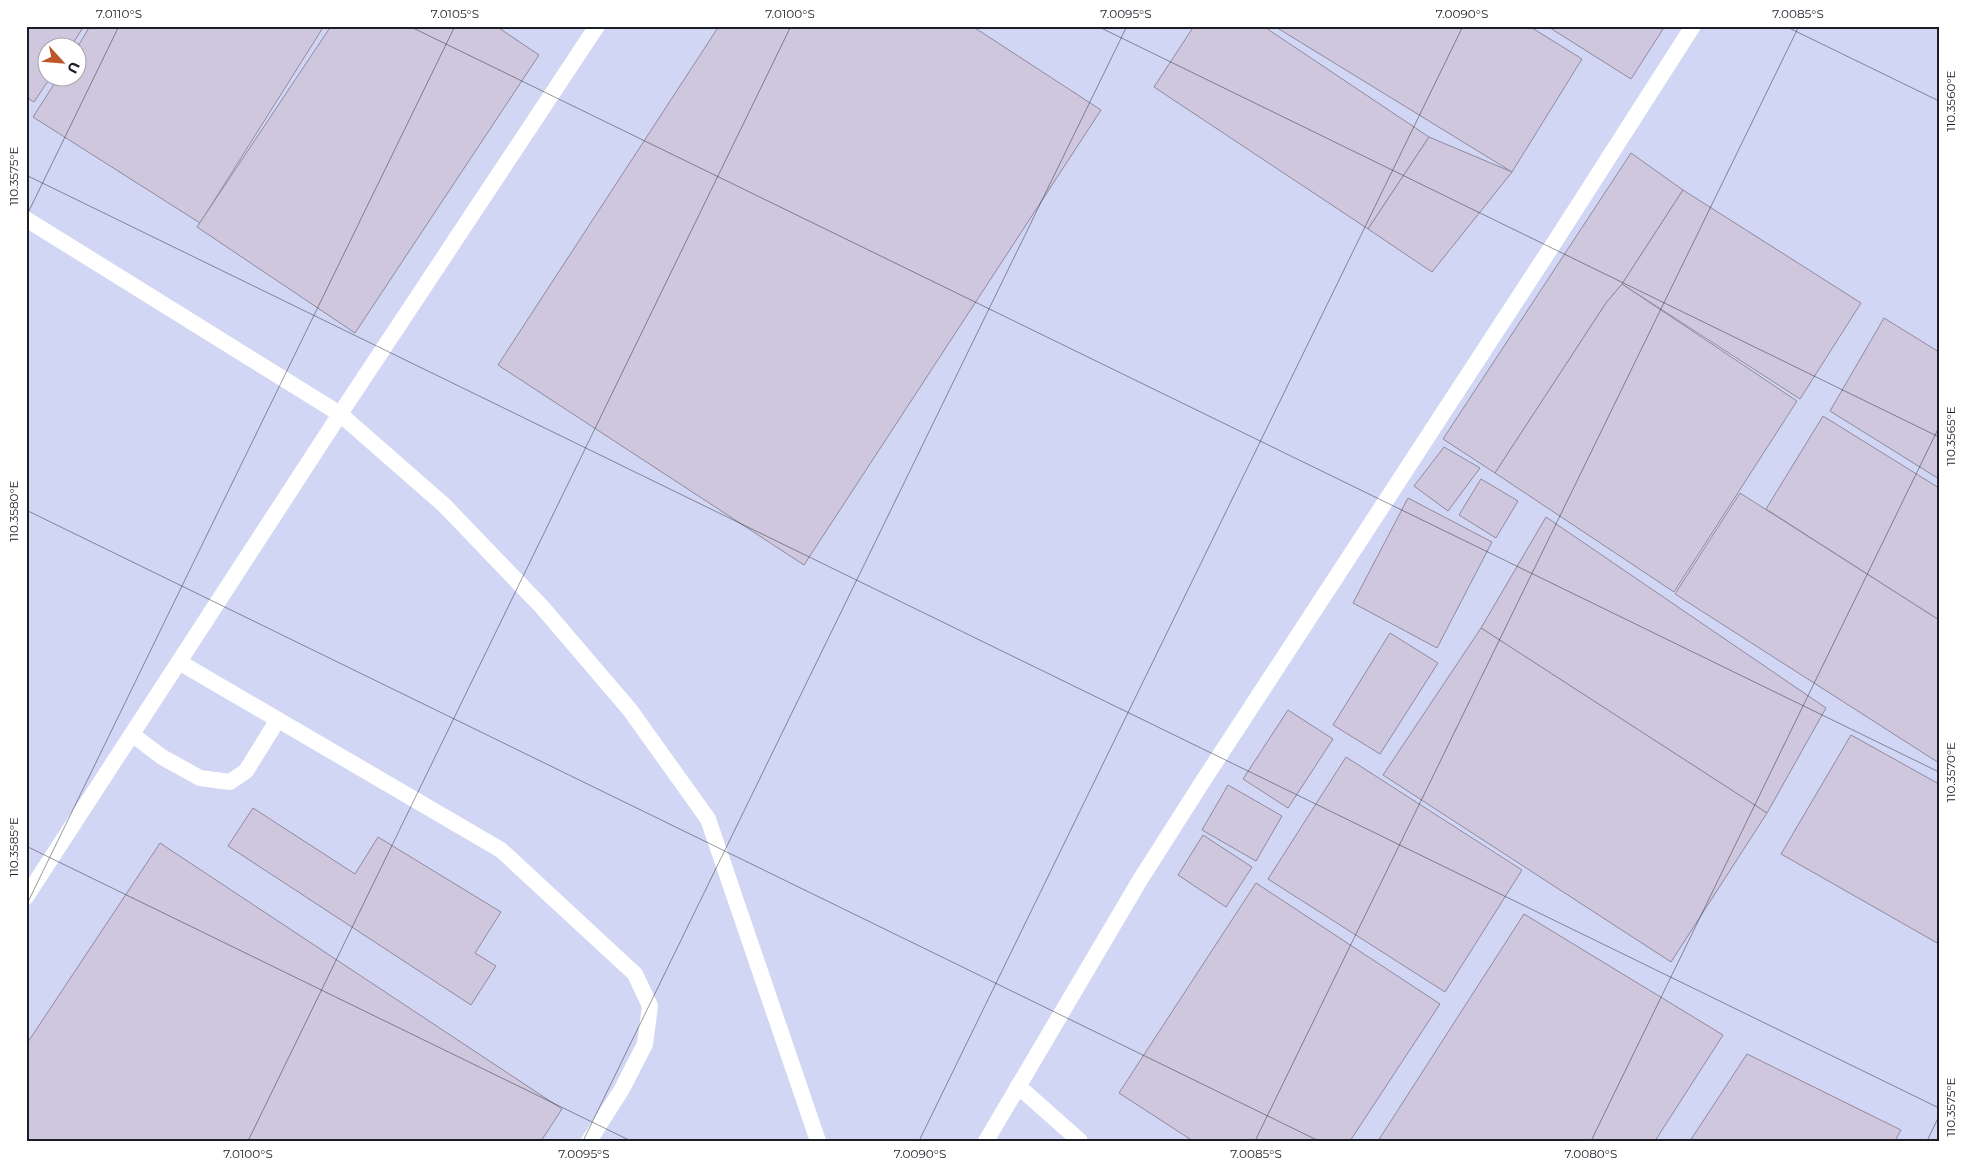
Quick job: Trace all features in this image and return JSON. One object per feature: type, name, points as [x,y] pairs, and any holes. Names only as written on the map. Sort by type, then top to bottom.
[{"type":"lane","points":[[26,897],[340,414],[597,26]]},
{"type":"lane","points":[[986,1141],[1140,880],[1693,26]]},
{"type":"lane","points":[[26,219],[340,414],[444,505],[542,607],[630,710],[708,819],[818,1141]]},
{"type":"lane","points":[[179,662],[277,722],[501,850],[635,974],[650,1006],[645,1044],[622,1089],[589,1141]]},
{"type":"lane","points":[[132,735],[162,757],[200,778],[230,782],[246,771],[277,722]]},
{"type":"lane","points":[[1018,1086],[1080,1141]]},
{"type":"shaded area","points":[[26,26],[1939,26],[1939,1141],[26,1141]]},
{"type":"building","points":[[26,26],[84,26],[76,38],[38,38],[38,88],[43,88],[34,102],[26,97]]},
{"type":"building","points":[[90,26],[324,26],[200,223],[33,117],[52,88],[88,88],[88,38],[83,38]]},
{"type":"building","points":[[331,26],[496,26],[539,55],[355,333],[197,227]]},
{"type":"building","points":[[719,26],[972,26],[1101,110],[804,565],[498,365]]},
{"type":"building","points":[[1194,26],[1263,26],[1429,137],[1368,229],[1154,87]]},
{"type":"building","points":[[1280,26],[1529,26],[1582,59],[1512,172],[1279,29]]},
{"type":"building","points":[[1547,26],[1665,26],[1631,79]]},
{"type":"building","points":[[1429,137],[1512,172],[1432,272],[1368,229]]},
{"type":"building","points":[[1631,153],[1683,190],[1622,284],[1606,303],[1495,473],[1443,439]]},
{"type":"building","points":[[1683,190],[1861,303],[1800,399],[1622,284]]},
{"type":"building","points":[[1622,284],[1797,401],[1674,592],[1495,473],[1606,303]]},
{"type":"building","points":[[1884,318],[1939,352],[1939,479],[1830,411]]},
{"type":"building","points":[[1823,416],[1939,488],[1939,620],[1766,509]]},
{"type":"building","points":[[1444,447],[1480,468],[1448,511],[1414,486]]},
{"type":"building","points":[[1481,479],[1518,501],[1496,538],[1459,515]]},
{"type":"building","points":[[1740,493],[1939,620],[1939,763],[1675,594]]},
{"type":"building","points":[[1408,498],[1492,542],[1437,648],[1353,603]]},
{"type":"building","points":[[1546,517],[1826,708],[1767,813],[1481,628]]},
{"type":"building","points":[[1481,628],[1767,813],[1671,962],[1383,775]]},
{"type":"building","points":[[1390,633],[1438,663],[1380,754],[1333,725]]},
{"type":"building","points":[[1288,710],[1333,739],[1288,808],[1243,779]]},
{"type":"building","points":[[1851,735],[1939,784],[1939,944],[1781,854]]},
{"type":"building","points":[[1346,757],[1522,870],[1445,992],[1268,879]]},
{"type":"building","points":[[1228,785],[1282,816],[1256,861],[1202,830]]},
{"type":"building","points":[[253,808],[355,874],[378,837],[501,912],[475,953],[496,966],[471,1005],[228,846]]},
{"type":"building","points":[[1203,835],[1252,867],[1226,907],[1178,875]]},
{"type":"building","points":[[160,843],[562,1109],[541,1141],[26,1141],[26,1045]]},
{"type":"building","points":[[1256,883],[1440,1004],[1350,1141],[1193,1141],[1119,1093]]},
{"type":"building","points":[[1524,914],[1723,1035],[1655,1141],[1378,1141]]},
{"type":"building","points":[[1747,1054],[1901,1130],[1895,1141],[1690,1141]]}]
